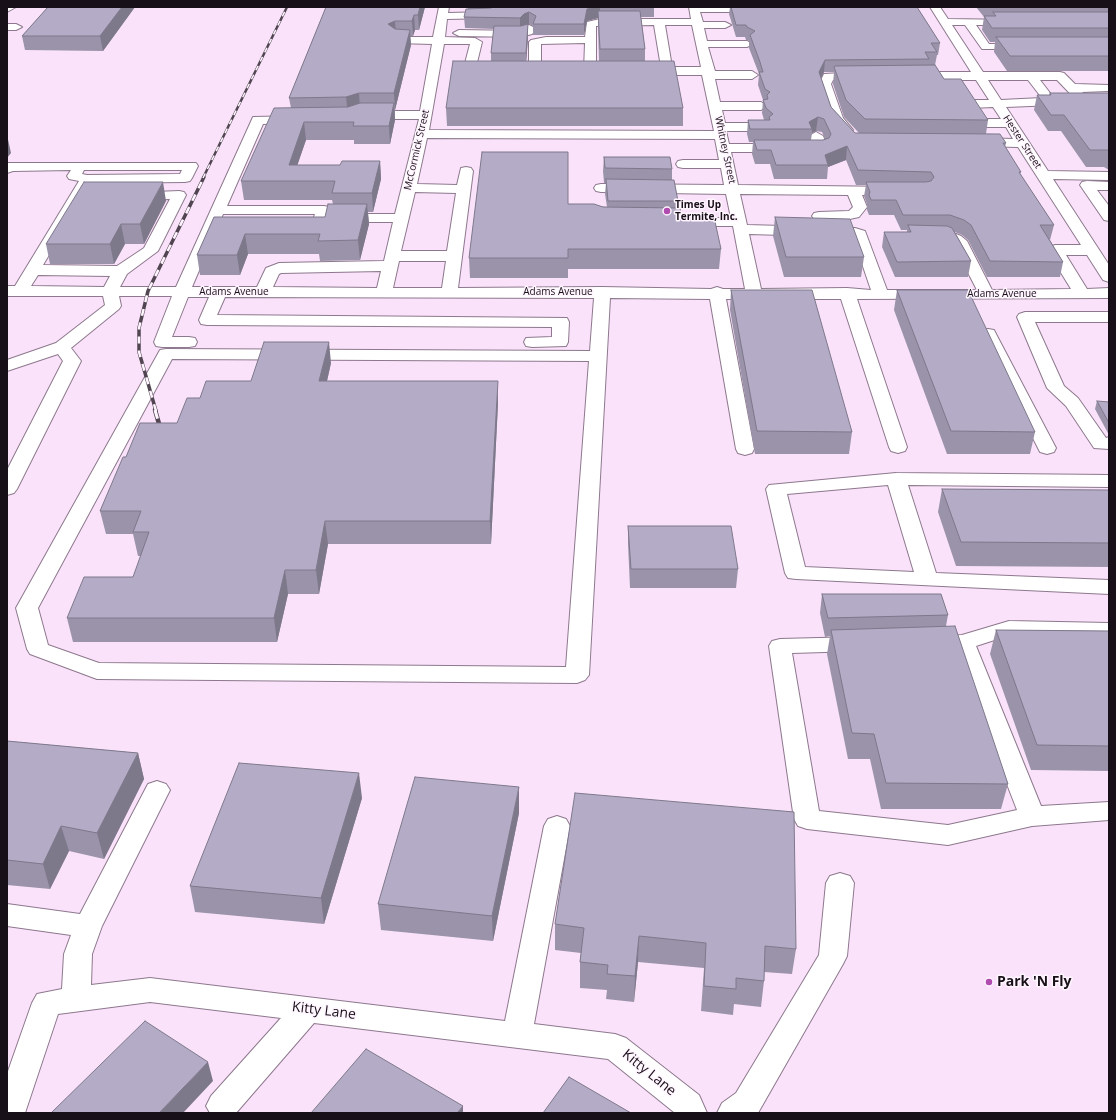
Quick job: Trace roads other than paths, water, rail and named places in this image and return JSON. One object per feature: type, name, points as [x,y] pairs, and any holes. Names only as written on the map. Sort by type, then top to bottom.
[{"type":"street","points":[[7,9],[11,7]]},
{"type":"street","name":"Hester Street","points":[[935,7],[1109,277]]},
{"type":"street","points":[[698,23],[772,9]]},
{"type":"street","points":[[443,11],[491,15]]},
{"type":"street","name":"McCormick Street","points":[[384,292],[426,111],[438,71],[443,11]]},
{"type":"street","points":[[590,71],[591,24],[659,22],[698,23],[725,27],[698,23]]},
{"type":"street","points":[[659,22],[667,71]]},
{"type":"street","points":[[945,22],[1023,22]]},
{"type":"street","points":[[965,53],[1030,50],[986,47],[968,22]]},
{"type":"street","points":[[698,23],[747,44]]},
{"type":"street","name":"Whitney Street","points":[[698,23],[711,66],[713,92],[754,292]]},
{"type":"street","points":[[396,40],[521,34],[528,32],[529,28]]},
{"type":"street","points":[[440,37],[476,42],[469,71]]},
{"type":"street","points":[[535,71],[535,42],[546,40],[590,40]]},
{"type":"street","points":[[636,71],[667,71],[711,66],[752,75]]},
{"type":"street","points":[[456,71],[484,71]]},
{"type":"street","points":[[520,71],[548,71]]},
{"type":"street","points":[[575,71],[605,71]]},
{"type":"street","points":[[904,76],[945,81],[979,75],[1060,76],[1087,104],[1109,103]]},
{"type":"street","points":[[1006,75],[1027,104]]},
{"type":"street","points":[[854,137],[837,119],[825,84],[828,77],[873,76]]},
{"type":"street","points":[[972,104],[1027,104],[1051,102],[1031,76]]},
{"type":"street","points":[[1072,88],[1108,89]]},
{"type":"street","points":[[990,92],[969,91],[972,104],[997,142]]},
{"type":"street","points":[[713,92],[728,92]]},
{"type":"street","points":[[394,106],[426,111]]},
{"type":"street","points":[[716,106],[761,106]]},
{"type":"street","points":[[354,117],[360,115],[426,111]]},
{"type":"street","points":[[220,292],[207,320],[560,322],[560,342],[162,342],[182,291],[258,120],[311,119]]},
{"type":"street","points":[[984,123],[1010,123]]},
{"type":"street","points":[[421,134],[721,132],[762,124]]},
{"type":"street","points":[[721,132],[769,148]]},
{"type":"street","points":[[791,148],[821,148],[816,136]]},
{"type":"street","points":[[966,142],[1022,143]]},
{"type":"street","points":[[683,164],[728,164]]},
{"type":"street","points":[[8,167],[80,166],[191,166],[185,178],[87,179],[74,176],[80,166]]},
{"type":"street","points":[[449,292],[466,171]]},
{"type":"street","points":[[1043,174],[1109,176]]},
{"type":"street","points":[[14,291],[33,270],[87,179]]},
{"type":"street","points":[[1053,190],[1077,190],[1087,185],[1109,186]]},
{"type":"street","points":[[408,188],[464,189]]},
{"type":"street","points":[[601,188],[734,194],[853,190],[908,191]]},
{"type":"street","points":[[807,216],[845,216],[854,214],[860,207],[853,190]]},
{"type":"street","points":[[1077,190],[1109,217]]},
{"type":"street","points":[[671,222],[692,212],[700,200],[734,194]]},
{"type":"street","points":[[7,366],[62,347],[113,306],[110,291],[120,271],[150,251],[179,195],[124,196]]},
{"type":"street","points":[[77,196],[93,196]]},
{"type":"street","points":[[219,210],[324,210],[318,227],[288,227]]},
{"type":"street","points":[[692,212],[740,222],[856,232],[860,234],[880,293]]},
{"type":"street","points":[[740,222],[753,215]]},
{"type":"street","points":[[321,218],[401,218]]},
{"type":"street","points":[[211,227],[226,227]]},
{"type":"street","points":[[940,235],[947,235],[959,241],[987,295]]},
{"type":"street","points":[[1106,317],[1084,293],[1055,250],[1109,246]]},
{"type":"street","points":[[263,292],[272,271],[280,268],[454,256]]},
{"type":"street","points":[[33,270],[120,271]]},
{"type":"street","name":"Adams Avenue","points":[[14,291],[880,293],[974,307],[987,295],[1109,293]]},
{"type":"street","points":[[598,356],[166,354],[27,608],[38,649],[97,671],[577,675],[598,356],[602,292]]},
{"type":"street","points":[[718,292],[745,449]]},
{"type":"street","points":[[847,293],[898,447]]},
{"type":"street","points":[[974,307],[1047,448]]},
{"type":"street","points":[[1106,317],[1025,317],[1056,388],[1072,402],[1101,444],[1109,443]]},
{"type":"street","points":[[7,489],[72,361],[62,347]]},
{"type":"street","points":[[1109,482],[896,479],[776,489],[796,573],[1109,587]]},
{"type":"street","points":[[896,479],[927,579]]},
{"type":"street","points":[[915,643],[963,642],[1009,628],[1109,630]]},
{"type":"street","points":[[963,642],[1032,816]]},
{"type":"street","points":[[883,644],[780,646],[807,819],[948,835],[1032,816],[1109,812]]},
{"type":"street","points":[[76,1000],[78,954],[88,926],[157,790]]},
{"type":"street","points":[[517,1034],[557,826]]},
{"type":"street","points":[[734,1113],[747,1103],[833,956],[840,883]]},
{"type":"street","points":[[7,915],[88,926]]},
{"type":"street","name":"Kitty Lane","points":[[10,1113],[47,1003],[150,990],[615,1047],[688,1105],[692,1113]]},
{"type":"street","points":[[222,1106],[308,1009]]},
{"type":"railway","points":[[203,178],[287,7]]},
{"type":"railway","points":[[156,411],[139,352],[139,328],[148,291],[204,177]]},
{"type":"railway","points":[[155,410],[162,434]]},
{"type":"place","name":"Times Up Termite, Inc.","points":[[667,211]]},
{"type":"place","name":"Park 'N Fly","points":[[989,982]]}]
